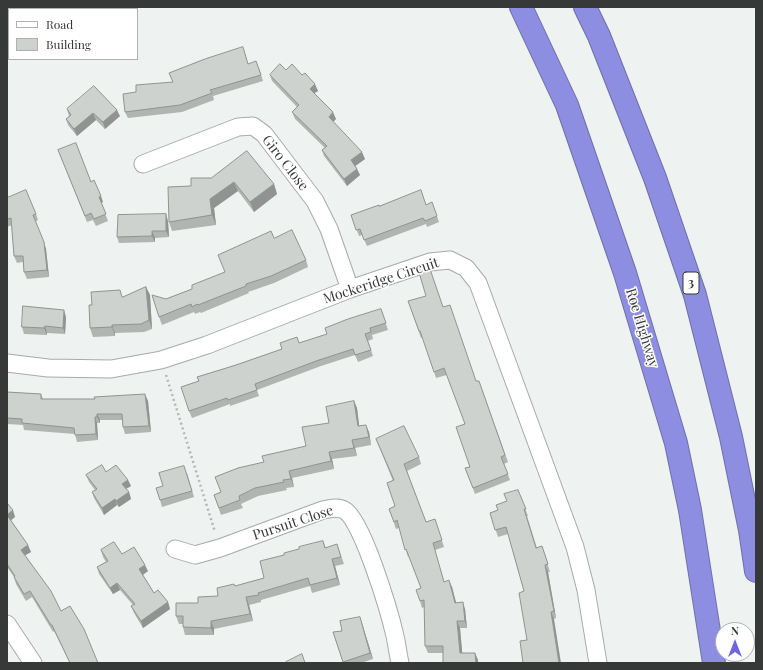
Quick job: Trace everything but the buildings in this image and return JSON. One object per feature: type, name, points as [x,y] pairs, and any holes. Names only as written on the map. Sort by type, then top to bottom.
[{"type":"highway","name":"Roe Highway","points":[[521,7],[567,105],[626,273],[674,436],[690,510],[714,663]]},
{"type":"highway","name":"3","points":[[585,7],[599,36],[655,178],[695,295],[731,437],[750,530],[756,570]]},
{"type":"street","name":"Giro Close","points":[[142,164],[238,127],[253,126],[264,134],[315,201],[329,229],[350,289]]},
{"type":"street","name":"Mockeridge Circuit","points":[[7,364],[87,370],[111,369],[161,360],[207,345],[350,289],[430,262],[450,260],[466,268],[478,283],[575,547],[586,590],[598,663]]},
{"type":"street","name":"Pursuit Close","points":[[176,549],[194,555],[220,548],[323,510],[334,508],[344,510],[352,517],[358,528],[379,582],[395,636],[400,663]]},
{"type":"street","points":[[7,624],[33,663]]},
{"type":"path","points":[[164,369],[220,548]]}]
